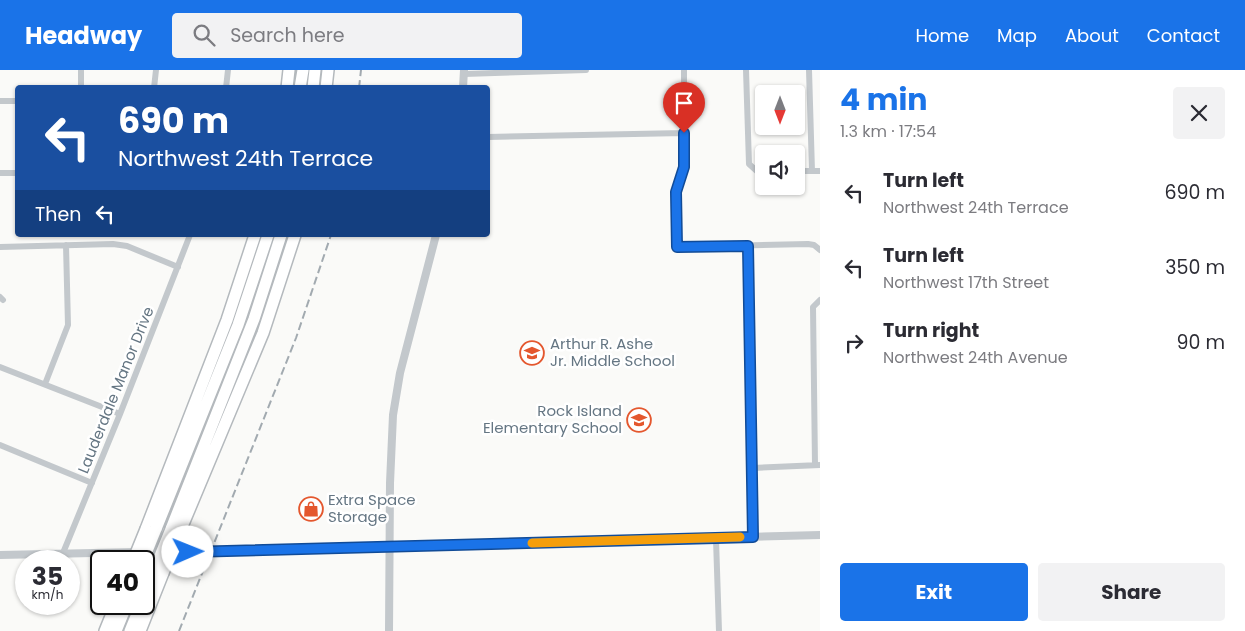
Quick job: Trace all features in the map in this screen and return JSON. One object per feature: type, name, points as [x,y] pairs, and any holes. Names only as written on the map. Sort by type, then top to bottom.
[{"type":"highway","points":[[287,85],[289,70]]},
{"type":"highway","points":[[300,85],[303,70]]},
{"type":"highway","points":[[314,85],[316,70]]},
{"type":"highway","points":[[326,85],[328,70]]},
{"type":"highway","points":[[146,550],[151,529],[227,320],[254,237]]},
{"type":"highway","points":[[139,550],[151,529],[236,331],[267,237]]},
{"type":"highway","points":[[176,529],[252,325],[281,237]]},
{"type":"highway","points":[[140,631],[158,573],[176,529],[263,333],[294,237]]},
{"type":"highway","points":[[155,578],[158,573]]},
{"type":"highway","points":[[105,631],[112,615]]},
{"type":"highway","points":[[116,631],[122,615]]},
{"type":"highway","points":[[130,631],[137,615]]},
{"type":"street","points":[[81,70],[81,85]]},
{"type":"street","points":[[154,85],[156,70]]},
{"type":"street","points":[[226,85],[228,70]]},
{"type":"street","points":[[463,85],[464,72],[586,70]]},
{"type":"street","points":[[684,70],[684,167],[676,192],[677,247],[808,244],[814,245],[820,250]]},
{"type":"street","points":[[746,70],[749,164],[755,170]]},
{"type":"street","points":[[809,70],[812,171]]},
{"type":"street","points":[[0,101],[15,101]]},
{"type":"street","points":[[490,137],[684,133]]},
{"type":"street","points":[[805,171],[820,171]]},
{"type":"street","points":[[0,173],[15,173]]},
{"type":"street","name":"Lauderdale Manor Drive","points":[[65,550],[189,237]]},
{"type":"street","points":[[389,631],[390,483],[393,415],[400,373],[435,237]]},
{"type":"street","points":[[0,247],[113,244],[127,246],[178,267]]},
{"type":"street","points":[[45,384],[68,325],[66,245]]},
{"type":"street","points":[[748,246],[753,537]]},
{"type":"street","points":[[752,468],[817,465],[813,307],[820,300]]},
{"type":"street","points":[[0,367],[120,414]]},
{"type":"street","points":[[0,445],[92,483]]},
{"type":"street","points":[[80,554],[820,535]]},
{"type":"street","points":[[716,538],[719,631]]},
{"type":"street","points":[[0,555],[15,555]]},
{"type":"railway","points":[[359,85],[361,70]]},
{"type":"railway","points":[[179,631],[296,338],[330,237]]},
{"type":"slow traffic","points":[[532,543],[740,537]]},
{"type":"place","name":"Arthur R. Ashe Jr. Middle School","points":[[532,353]]},
{"type":"place","name":"Rock Island Elementary School","points":[[639,420]]},
{"type":"place","name":"Extra Space Storage","points":[[311,509]]},
{"type":"route","points":[[188,552],[753,537],[748,246],[677,247],[676,192],[684,167],[684,133]]}]
